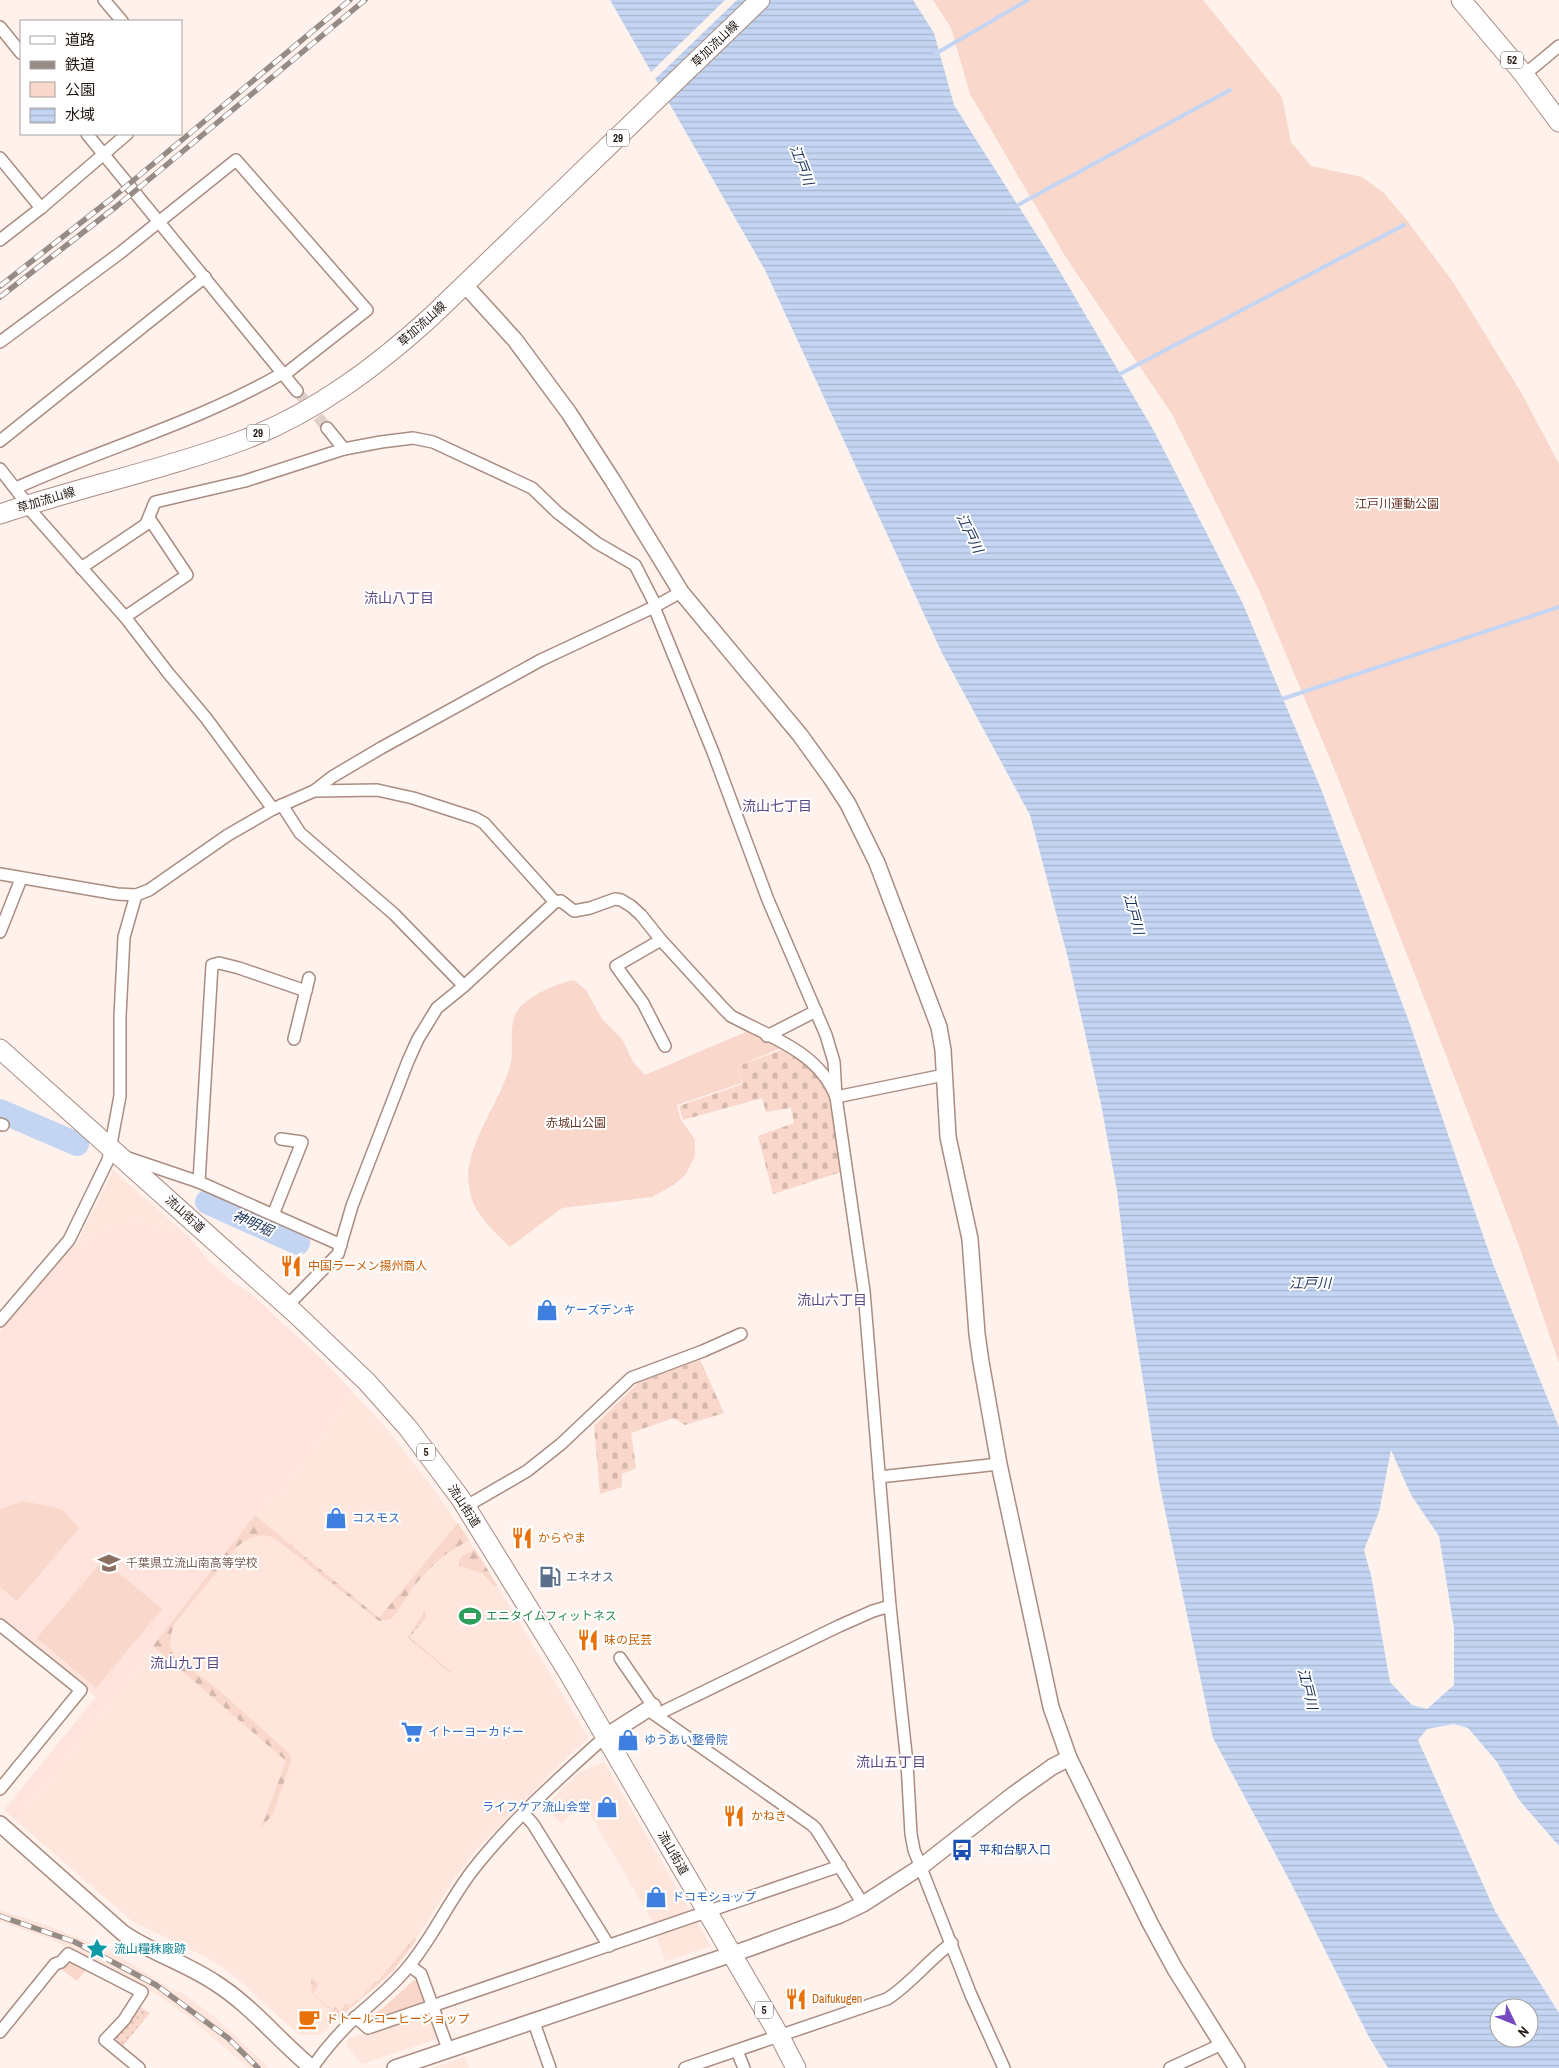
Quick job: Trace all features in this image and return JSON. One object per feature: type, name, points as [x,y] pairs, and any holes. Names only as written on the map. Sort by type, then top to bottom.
[{"type":"main road","name":"草加流山線","points":[[0,514],[136,474],[247,438],[301,413],[376,364],[400,345],[470,280],[760,0]]},
{"type":"main road","name":"52","points":[[1461,0],[1524,75],[1559,122]]},
{"type":"main road","name":"流山街道","points":[[2,1054],[288,1306],[380,1396],[418,1441],[466,1506],[606,1736],[780,2037],[796,2068]]},
{"type":"street","points":[[104,0],[121,20]]},
{"type":"street","points":[[0,27],[20,52]]},
{"type":"street","points":[[1524,75],[1559,46]]},
{"type":"street","points":[[88,135],[160,221],[296,391]]},
{"type":"street","points":[[0,240],[41,208],[126,135]]},
{"type":"street","points":[[0,158],[41,208]]},
{"type":"street","points":[[0,342],[120,253],[236,160],[367,310],[283,374],[252,390],[203,414],[16,488]]},
{"type":"street","points":[[0,441],[205,277]]},
{"type":"street","points":[[470,280],[570,413],[681,592],[800,735],[848,804],[877,863],[939,1027],[943,1050],[948,1137],[970,1239],[977,1334],[999,1464],[1051,1707],[1069,1758],[1163,1946],[1237,2068]]},
{"type":"street","points":[[327,428],[344,449]]},
{"type":"street","points":[[146,524],[155,502],[245,481],[344,449],[413,438],[433,442],[532,488],[558,513],[597,543],[635,565],[655,606],[716,760],[768,900],[816,1011],[834,1062],[836,1097],[864,1291],[911,1834],[914,1850],[922,1866],[974,2002],[1004,2068]]},
{"type":"street","points":[[0,469],[27,505],[80,568],[125,617],[168,674],[300,833],[388,908],[464,986]]},
{"type":"street","points":[[80,568],[151,521],[187,575],[125,617]]},
{"type":"street","points":[[0,874],[20,879],[117,894],[136,895],[149,890],[228,834],[314,791],[332,777],[381,748],[510,676],[681,592]]},
{"type":"street","points":[[314,791],[377,790],[413,798],[475,818],[484,823],[555,902]]},
{"type":"street","points":[[0,932],[20,879]]},
{"type":"street","points":[[0,1321],[69,1240],[114,1151],[120,1096],[120,1016],[124,937],[136,895]]},
{"type":"street","points":[[288,1306],[338,1254],[342,1246],[352,1206],[418,1039],[433,1013],[555,902],[561,901],[574,910],[590,908],[615,899],[621,900],[641,915],[661,940],[731,1016],[804,1055],[821,1070],[831,1084],[836,1097]]},
{"type":"street","points":[[661,940],[616,966],[643,1003],[665,1046]]},
{"type":"street","points":[[199,1182],[212,965],[219,963],[239,968],[306,991]]},
{"type":"street","points":[[294,1039],[309,978]]},
{"type":"street","points":[[767,1036],[816,1011]]},
{"type":"street","points":[[836,1097],[944,1075]]},
{"type":"street","points":[[273,1215],[302,1142],[281,1139]]},
{"type":"street","points":[[114,1151],[199,1182],[342,1246]]},
{"type":"street","points":[[466,1506],[527,1471],[562,1444],[631,1378],[741,1334]]},
{"type":"street","points":[[879,1477],[999,1464]]},
{"type":"street","points":[[0,1824],[123,1933],[142,1946],[214,1982],[235,1997],[312,2068],[326,2048],[356,2017],[383,1995],[410,1966],[472,1871],[502,1835],[576,1761],[606,1736],[652,1710],[873,1611],[890,1606]]},
{"type":"street","points":[[0,1625],[81,1690],[0,1789]]},
{"type":"street","points":[[620,1658],[652,1710],[812,1825],[863,1904]]},
{"type":"street","points":[[395,2068],[731,1954],[810,1926],[863,1904],[922,1866],[1026,1785],[1069,1758]]},
{"type":"street","points":[[524,1814],[533,1824],[609,1946]]},
{"type":"street","points":[[356,2017],[368,2028],[840,1866]]},
{"type":"street","points":[[685,2068],[887,1999],[896,1994],[936,1954],[952,1943]]},
{"type":"street","points":[[0,2032],[55,1964],[61,1962],[68,1954],[142,1992],[124,2020],[105,2040],[139,2068]]},
{"type":"street","points":[[410,1966],[421,1974],[448,2049]]},
{"type":"street","points":[[534,2020],[550,2068]]},
{"type":"street","points":[[1170,2068],[1222,2044]]},
{"type":"street","points":[[737,2051],[744,2068]]},
{"type":"shaded area","points":[[113,1170],[189,1237],[163,1235],[137,1223],[107,1231],[79,1250],[75,1247]]},
{"type":"shaded area","name":"千葉県立流山南高等学校","points":[[137,1223],[163,1235],[189,1237],[209,1261],[231,1281],[250,1293],[324,1361],[351,1390],[275,1496],[272,1493],[14,1819],[4,1810],[96,1697],[0,1619],[0,1331],[71,1243],[79,1250],[107,1231]]},
{"type":"shaded area","points":[[351,1390],[388,1430],[468,1538],[589,1738],[567,1757],[475,1851],[452,1882],[394,1971],[320,2035],[299,2035],[231,1973],[205,1957],[132,1921],[14,1819],[272,1493],[275,1495]]},
{"type":"shaded area","points":[[604,1762],[691,1913],[655,1926],[583,1802],[562,1824],[544,1807],[580,1772]]},
{"type":"shaded area","points":[[0,1910],[47,1925],[86,1941],[120,1957],[176,1992],[180,1991],[215,2017],[269,2068],[249,2068],[185,2014],[121,1973],[50,1939],[0,1922]]},
{"type":"shaded area","points":[[696,1920],[711,1946],[665,1962],[656,1934]]},
{"type":"shaded area","points":[[426,2012],[432,2015],[440,2038],[362,2064],[346,2046],[348,2039]]},
{"type":"shaded area","points":[[465,2057],[469,2068],[432,2068]]},
{"type":"green space","name":"江戸川運動公園","points":[[933,0],[1203,0],[1282,97],[1291,142],[1311,166],[1362,177],[1384,193],[1408,222],[1453,282],[1522,394],[1559,464],[1559,1363],[1518,1243],[1424,998],[1336,773],[1259,590],[1172,414],[1065,256],[970,94],[951,28]]},
{"type":"green space","name":"赤城山公園","points":[[574,980],[586,990],[602,1019],[622,1039],[633,1062],[645,1075],[748,1031],[781,1048],[738,1066],[742,1083],[677,1105],[680,1118],[695,1140],[695,1156],[686,1174],[674,1185],[652,1197],[562,1208],[510,1247],[480,1215],[472,1200],[468,1175],[469,1166],[477,1141],[510,1067],[512,1030],[518,1010],[543,991]]},
{"type":"green space","points":[[784,1049],[816,1070],[830,1092],[837,1118],[841,1172],[773,1194],[758,1136],[794,1123],[791,1108],[766,1112],[762,1098],[683,1120],[679,1106],[743,1084],[738,1066]]},
{"type":"green space","points":[[700,1360],[724,1413],[685,1425],[674,1418],[631,1433],[636,1468],[622,1474],[622,1487],[600,1494],[594,1426],[638,1383]]},
{"type":"green space","points":[[23,1501],[61,1509],[79,1528],[17,1601],[0,1587],[0,1509]]},
{"type":"green space","points":[[255,1515],[379,1618],[458,1523],[469,1540],[446,1554],[430,1568],[413,1587],[395,1615],[390,1619],[379,1621],[277,1540],[262,1535],[252,1537],[238,1546],[175,1623],[170,1644],[177,1661],[221,1692],[290,1754],[291,1762],[273,1814],[261,1828],[286,1761],[153,1646]]},
{"type":"green space","points":[[475,1549],[497,1585],[495,1587],[483,1574],[459,1565],[459,1560],[462,1556]]},
{"type":"green space","points":[[103,1560],[162,1609],[96,1688],[37,1638]]},
{"type":"green space","points":[[425,1610],[426,1617],[410,1637],[450,1671],[457,1663],[450,1673],[408,1638]]},
{"type":"green space","points":[[414,1938],[416,1940],[414,1943],[389,1974],[370,1991],[339,2017],[312,1994],[311,1978],[319,1984],[313,1994],[333,2010],[335,2007],[340,2011],[346,2003],[350,2006],[357,1999],[359,2000],[375,1981],[377,1982]]},
{"type":"green space","points":[[73,1962],[87,1969],[77,1981],[62,1970],[67,1964]]},
{"type":"green space","points":[[414,1980],[419,1981],[426,2001],[423,2005],[372,2023],[369,2017],[383,2008]]},
{"type":"green space","points":[[140,2007],[150,2013],[122,2047],[116,2042],[117,2036]]},
{"type":"water","name":"江戸川","points":[[610,0],[913,0],[934,33],[954,105],[1056,265],[1154,431],[1243,604],[1321,789],[1408,1019],[1493,1264],[1559,1427],[1559,1846],[1519,1800],[1497,1762],[1468,1728],[1454,1724],[1427,1729],[1418,1740],[1495,1911],[1559,2013],[1559,2068],[1388,2068],[1369,2037],[1292,1885],[1213,1738],[1159,1482],[1129,1291],[1117,1191],[1101,1104],[1068,958],[1030,815],[942,653],[765,270]],"holes":[[[1391,1450],[1411,1495],[1439,1536],[1454,1628],[1454,1685],[1427,1709],[1412,1705],[1390,1682],[1371,1575],[1364,1550],[1379,1512]]]},
{"type":"pier","points":[[725,0],[737,0],[653,81],[649,74]]},
{"type":"waterway","points":[[935,54],[1028,0]]},
{"type":"waterway","points":[[1014,207],[1230,90]]},
{"type":"waterway","points":[[1116,376],[1404,225]]},
{"type":"waterway","points":[[1279,700],[1559,607]]},
{"type":"waterway","name":"神明堀","points":[[0,1111],[77,1144]]},
{"type":"waterway","name":"神明堀","points":[[207,1202],[298,1243]]},
{"type":"tunnel","points":[[297,391],[327,428]]},
{"type":"railway","points":[[0,286],[111,199],[350,0]]},
{"type":"railway","points":[[0,297],[117,206],[365,0]]},
{"type":"railway","points":[[0,1916],[75,1942],[156,1985],[228,2038],[258,2068]]},
{"type":"place","name":"中国ラーメン揚州商人","points":[[291,1266]]},
{"type":"place","name":"ケーズデンキ","points":[[547,1310]]},
{"type":"place","name":"コスモス","points":[[336,1518]]},
{"type":"place","name":"からやま","points":[[522,1538]]},
{"type":"place","name":"千葉県立流山南高等学校","points":[[109,1563]]},
{"type":"place","name":"エネオス","points":[[550,1577]]},
{"type":"place","name":"エニタイムフィットネス","points":[[470,1616]]},
{"type":"place","name":"味の民芸","points":[[588,1640]]},
{"type":"place","name":"イトーヨーカドー","points":[[412,1732]]},
{"type":"place","name":"ゆうあい整骨院","points":[[628,1740]]},
{"type":"place","name":"ライフケア流山会堂","points":[[607,1807]]},
{"type":"place","name":"かねき","points":[[734,1816]]},
{"type":"place","name":"平和台駅入口","points":[[962,1850]]},
{"type":"place","name":"ドコモショップ","points":[[656,1897]]},
{"type":"place","name":"流山糧秣廠跡","points":[[97,1949]]},
{"type":"place","name":"Daifukugen","points":[[796,1999]]},
{"type":"place","name":"ドトールコーヒーショップ","points":[[309,2019]]},
{"type":"district","name":"流山八丁目","points":[[399,598]]},
{"type":"district","name":"流山七丁目","points":[[777,806]]},
{"type":"district","name":"流山六丁目","points":[[832,1300]]},
{"type":"district","name":"流山九丁目","points":[[185,1663]]},
{"type":"district","name":"流山五丁目","points":[[891,1762]]}]
